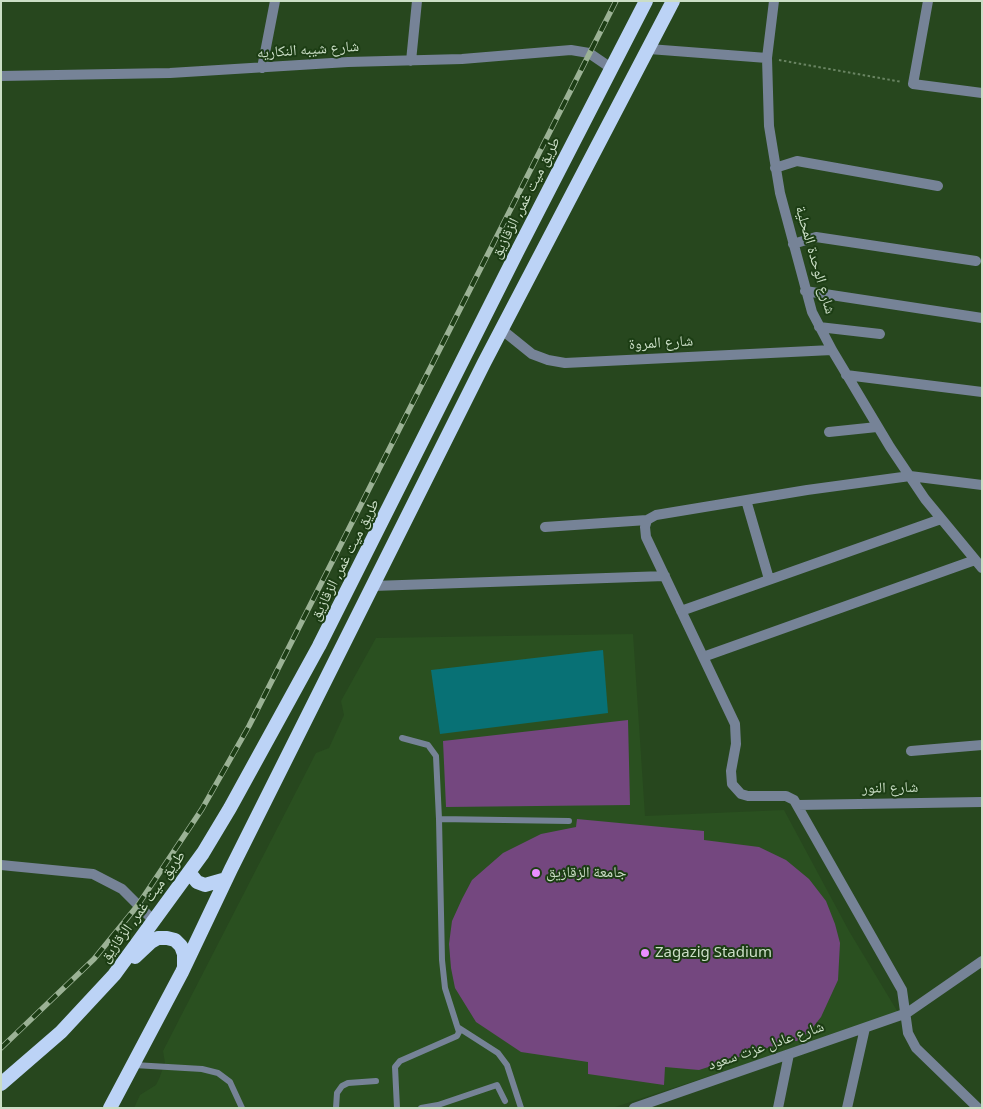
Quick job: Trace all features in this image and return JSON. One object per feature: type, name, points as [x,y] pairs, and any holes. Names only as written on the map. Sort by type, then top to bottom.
[{"type":"highway","name":"طريق ميت غمر, الزقازيق","points":[[1,1084],[61,1032],[114,975],[189,872],[230,808],[319,646],[646,1]]},
{"type":"highway","points":[[110,1108],[182,972],[226,879],[501,329],[673,1]]},
{"type":"highway","points":[[189,872],[193,880],[205,885],[226,879]]},
{"type":"highway","points":[[114,975],[158,938],[175,940],[181,946],[184,954],[182,972]]},
{"type":"street","points":[[262,68],[275,1]]},
{"type":"street","points":[[411,61],[417,1]]},
{"type":"street","name":"شارع الوحدة المحلية","points":[[774,1],[766,58],[769,126],[775,168],[805,292],[819,327],[877,427],[941,519],[978,564]]},
{"type":"street","points":[[928,1],[914,84],[982,93]]},
{"type":"street","points":[[649,49],[766,58]]},
{"type":"street","name":"شارع شيبه النكاريه","points":[[1,76],[170,73],[348,62],[411,61],[571,50],[590,53],[611,68]]},
{"type":"street","points":[[775,168],[796,161],[938,186]]},
{"type":"street","points":[[793,244],[816,237],[976,262]]},
{"type":"street","points":[[805,292],[982,318]]},
{"type":"street","points":[[819,327],[880,334]]},
{"type":"street","name":"شارع المروة","points":[[501,329],[532,354],[548,360],[565,363],[832,350]]},
{"type":"street","points":[[846,375],[982,392]]},
{"type":"street","points":[[829,432],[877,427]]},
{"type":"street","points":[[545,527],[647,520],[656,515],[910,476],[982,485]]},
{"type":"street","points":[[746,500],[769,579]]},
{"type":"street","points":[[681,611],[941,519]]},
{"type":"street","points":[[647,520],[645,527],[646,537],[735,724],[736,744],[731,771],[732,784],[741,794],[748,796],[786,796],[798,804],[902,990],[907,1013],[908,1033],[916,1048],[978,1108]]},
{"type":"street","points":[[703,657],[978,564]]},
{"type":"street","points":[[373,586],[665,576]]},
{"type":"street","points":[[911,751],[982,745]]},
{"type":"street","name":"شارع النور","points":[[798,804],[982,802]]},
{"type":"street","points":[[1,865],[93,874],[122,889],[154,921]]},
{"type":"street","name":"شارع عادل عزت سعود","points":[[634,1108],[655,1104],[789,1054],[907,1013],[982,961]]},
{"type":"street","points":[[847,1108],[865,1028]]},
{"type":"street","points":[[778,1108],[789,1054]]},
{"type":"lane","points":[[397,1108],[394,1067],[400,1061],[457,1036],[459,1028],[445,988],[442,960],[436,756],[433,749],[428,745],[402,738]]},
{"type":"lane","points":[[439,819],[570,821]]},
{"type":"lane","points":[[459,1028],[498,1053],[507,1065],[521,1108]]},
{"type":"lane","points":[[133,1064],[202,1069],[218,1073],[230,1082],[242,1108]]},
{"type":"lane","points":[[336,1108],[337,1093],[342,1086],[348,1083],[376,1081]]},
{"type":"lane","points":[[421,1108],[438,1105],[497,1085],[505,1101]]},
{"type":"path","points":[[766,58],[914,84]]},
{"type":"shaded area","name":"جامعة الزقازيق","points":[[633,634],[645,816],[784,810],[849,931],[899,1014],[612,1108],[134,1108],[140,1095],[156,1085],[165,1063],[163,1051],[316,753],[329,748],[344,715],[341,701],[376,638]]},
{"type":"shaded area","points":[[628,720],[630,805],[446,807],[443,741]]},
{"type":"shaded area","name":"Zagazig Stadium","points":[[577,819],[704,831],[704,840],[759,847],[786,860],[809,879],[826,901],[840,943],[838,980],[821,1017],[810,1031],[797,1041],[789,1041],[699,1070],[665,1067],[664,1085],[588,1074],[588,1062],[521,1052],[476,1022],[455,988],[451,968],[449,944],[452,921],[462,899],[472,880],[503,853],[541,834],[576,827]]},
{"type":"water","points":[[603,650],[608,713],[440,734],[431,670]]},
{"type":"railway","points":[[1,1048],[94,959],[138,905],[202,809],[249,726],[616,1]]},
{"type":"place","name":"جامعة الزقازيق","points":[[536,873]]},
{"type":"place","name":"Zagazig Stadium","points":[[645,953]]}]
